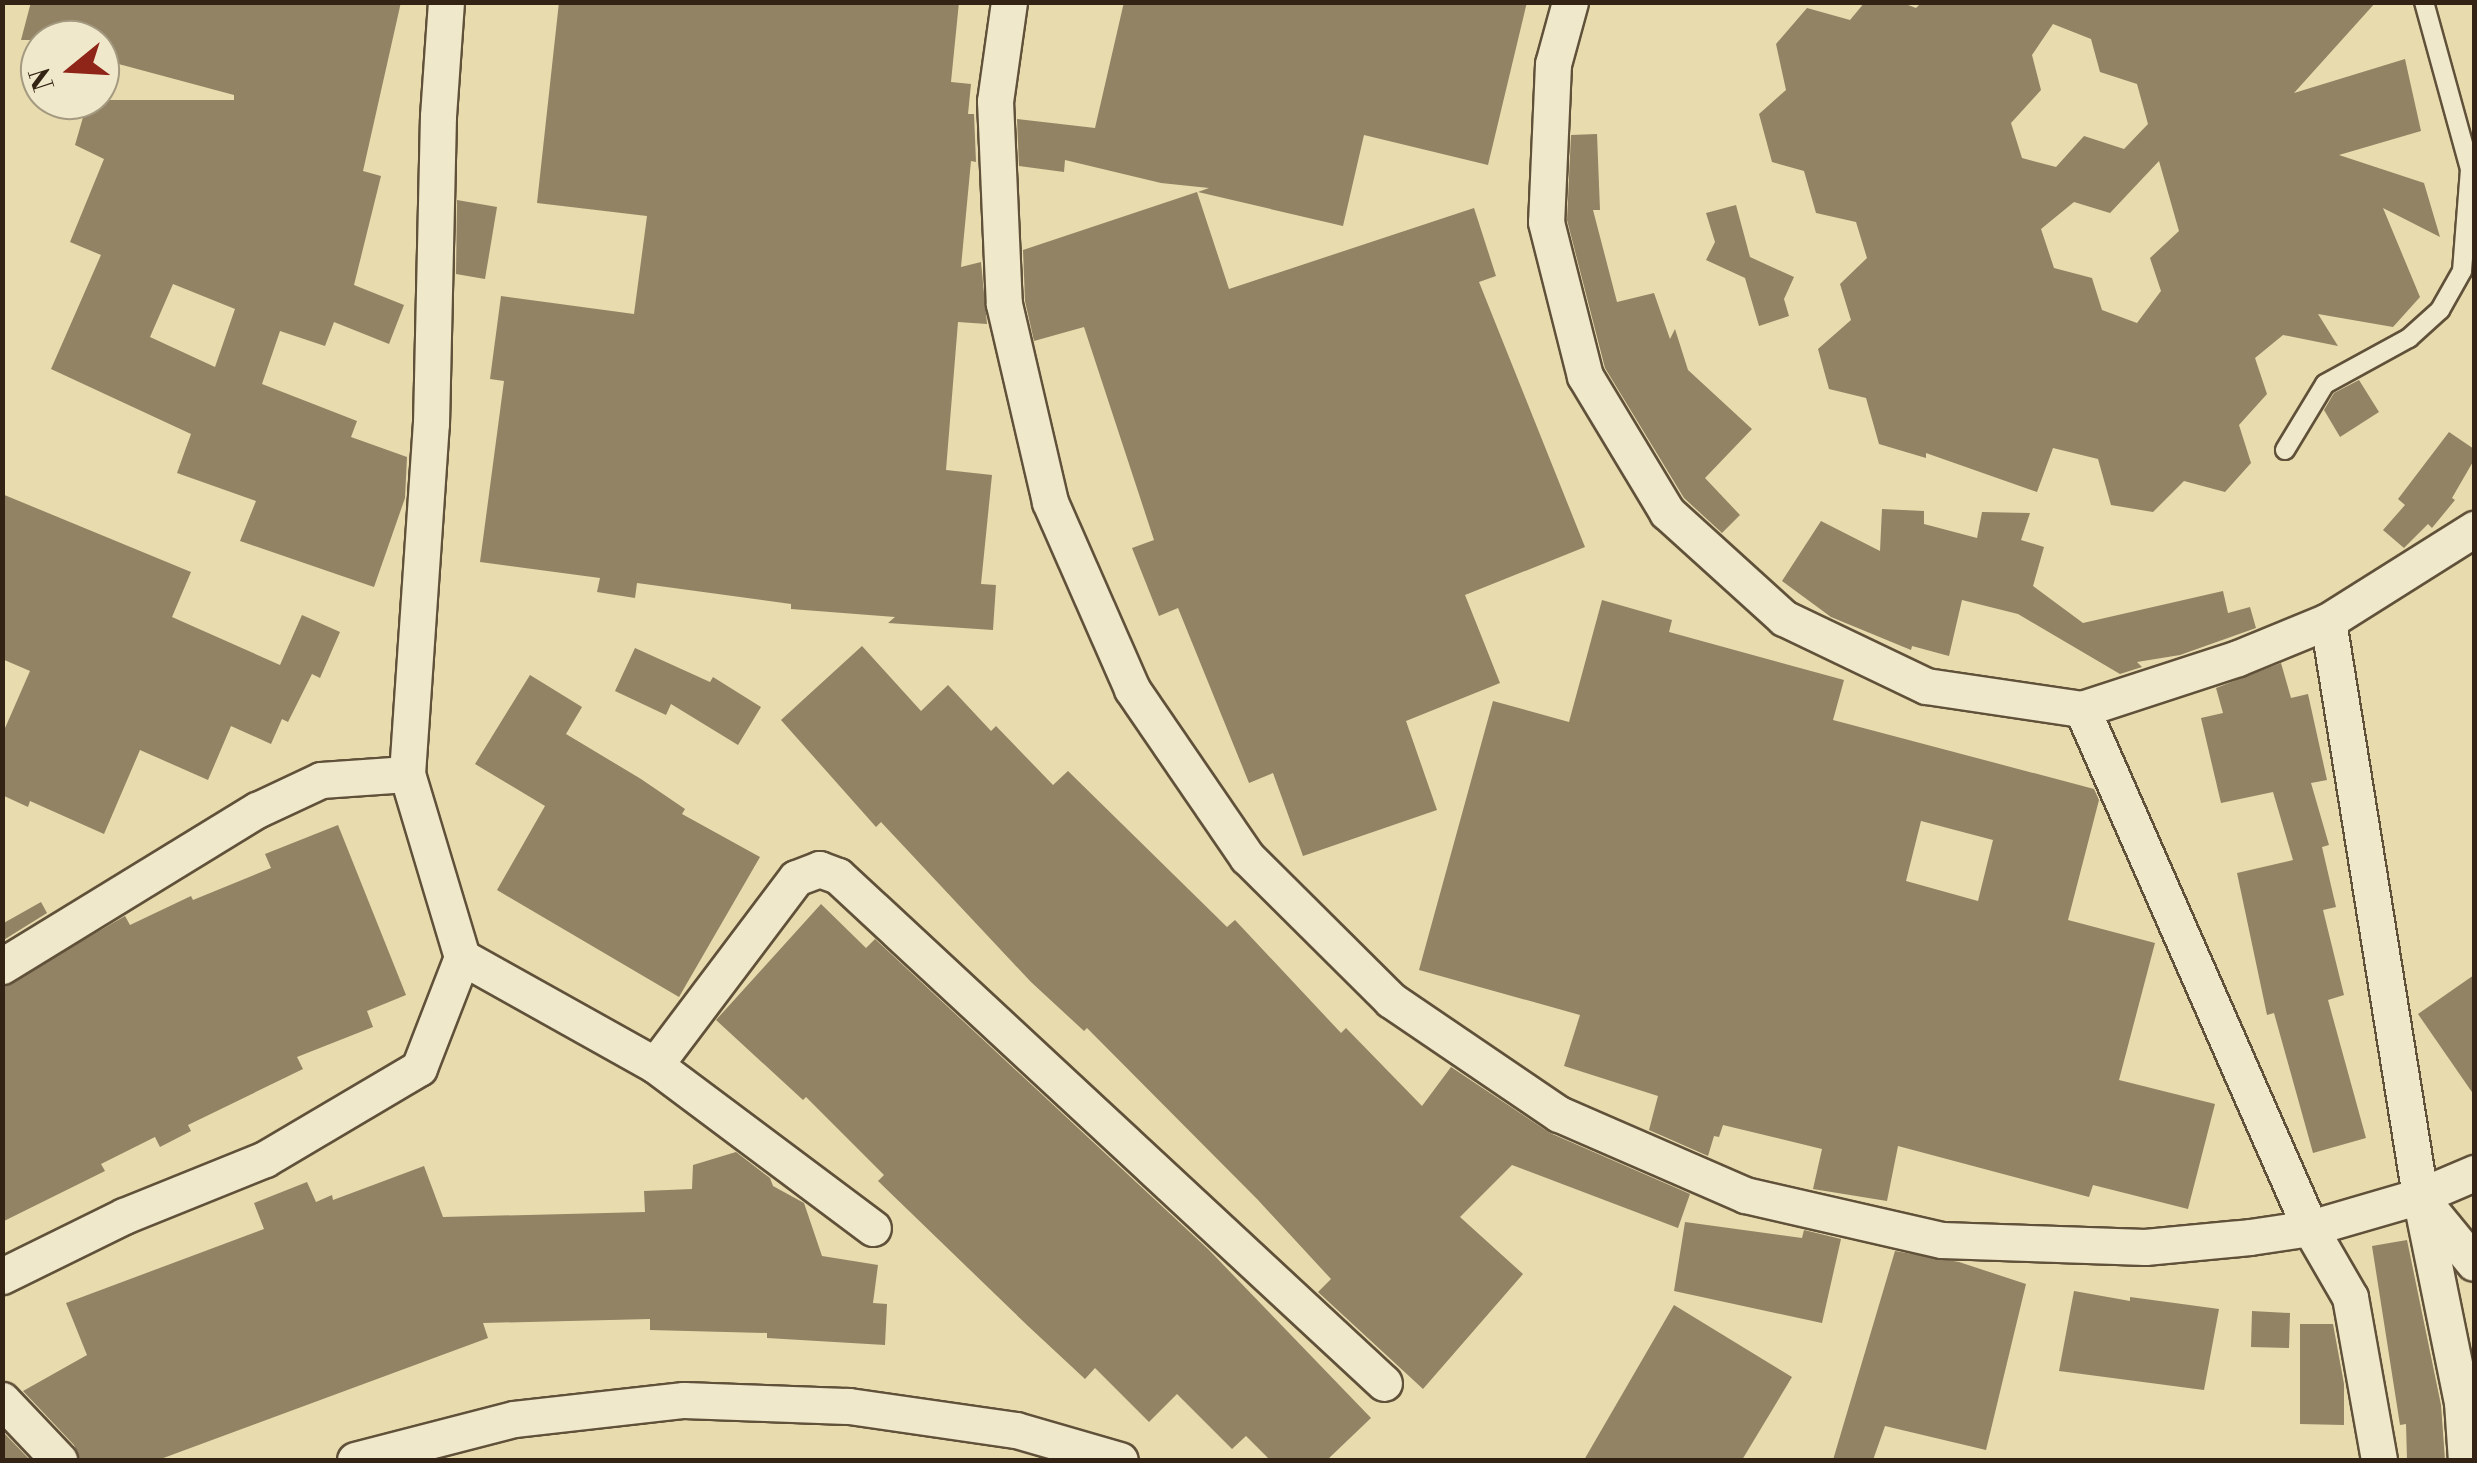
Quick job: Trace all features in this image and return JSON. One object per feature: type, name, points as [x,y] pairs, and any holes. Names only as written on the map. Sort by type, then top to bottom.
[{"type":"street","points":[[2,1276],[124,1216],[265,1159],[364,1105],[419,1068],[462,957],[407,774],[432,424],[438,116],[446,2]]},
{"type":"street","points":[[1009,2],[995,101],[1004,304],[1050,502],[1132,689],[1247,856],[1391,1000],[1559,1114],[1745,1195],[1942,1240],[2145,1247],[2310,1228],[2420,1196],[2474,1173]]},
{"type":"street","points":[[1570,2],[1553,64],[1546,222],[1585,376],[1667,512],[1784,618],[1926,686],[2082,710],[2238,658],[2328,620],[2474,529]]},
{"type":"street","points":[[2328,620],[2420,1196],[2462,1402],[2466,1460]]},
{"type":"street","points":[[2082,710],[2310,1228],[2350,1297],[2378,1460]]},
{"type":"street","points":[[2,966],[273,802],[321,780],[407,774]]},
{"type":"street","points":[[655,1065],[796,878],[819,869],[838,876],[1384,1383]]},
{"type":"street","points":[[462,957],[655,1065],[873,1228]]},
{"type":"street","points":[[2420,1196],[2474,1263]]},
{"type":"street","points":[[2,1400],[59,1460]]},
{"type":"street","points":[[355,1460],[514,1419],[684,1400],[868,1408],[1016,1430],[1120,1460]]},
{"type":"lane","points":[[2284,450],[2325,384],[2409,338],[2440,310],[2462,271],[2470,168],[2424,2]]},
{"type":"building","points":[[31,2],[401,2],[363,171],[381,176],[354,285],[404,305],[389,344],[334,322],[325,346],[280,331],[262,384],[357,421],[351,437],[407,457],[405,498],[374,587],[240,541],[256,501],[177,473],[191,434],[51,369],[101,255],[70,242],[104,159],[75,145],[82,120],[120,120],[120,100],[234,100],[234,95],[120,64],[120,20],[26,20]],"holes":[[[173,284],[235,309],[215,367],[150,337]]]},
{"type":"building","points":[[559,2],[959,2],[951,82],[971,84],[968,114],[974,114],[976,162],[971,161],[961,267],[981,262],[987,324],[958,322],[946,470],[992,475],[981,584],[996,585],[993,630],[888,623],[895,617],[791,609],[791,604],[637,583],[635,598],[597,592],[600,578],[480,562],[504,381],[490,379],[501,296],[634,314],[647,216],[537,203]]},
{"type":"building","points":[[1124,2],[1527,2],[1488,165],[1364,135],[1343,226],[1198,192],[1209,188],[1161,183],[1065,160],[1064,172],[1019,166],[1017,119],[1095,128]]},
{"type":"building","points":[[1865,2],[1900,2],[1916,8],[1922,2],[2376,2],[2294,93],[2405,59],[2421,131],[2339,155],[2424,183],[2440,237],[2383,208],[2420,297],[2393,327],[2318,314],[2338,346],[2283,335],[2255,358],[2267,394],[2239,425],[2251,463],[2225,492],[2184,481],[2153,512],[2111,505],[2098,459],[2053,448],[2037,492],[1926,453],[1926,458],[1879,444],[1866,398],[1829,389],[1818,349],[1851,320],[1840,284],[1867,258],[1856,222],[1816,213],[1804,171],[1772,162],[1759,114],[1786,90],[1776,44],[1807,8],[1850,20]],"holes":[[[2053,24],[2091,39],[2100,72],[2137,84],[2148,124],[2124,149],[2084,136],[2056,167],[2022,158],[2011,123],[2041,90],[2032,55]],[[2159,161],[2179,231],[2150,258],[2161,291],[2137,323],[2102,310],[2092,278],[2054,268],[2041,229],[2074,202],[2110,213]]]},
{"type":"building","points":[[1597,134],[1600,210],[1593,210],[1617,302],[1654,293],[1670,339],[1675,329],[1688,370],[1752,429],[1705,478],[1740,515],[1722,533],[1684,498],[1605,368],[1567,220],[1571,135]]},
{"type":"building","points":[[1197,192],[1229,289],[1474,208],[1496,276],[1479,282],[1585,547],[1465,595],[1500,683],[1406,721],[1437,810],[1303,856],[1273,773],[1249,783],[1178,608],[1159,616],[1132,548],[1154,540],[1084,327],[1034,341],[1025,301],[1023,250]]},
{"type":"building","points":[[457,200],[497,207],[485,279],[456,274]]},
{"type":"building","points":[[1736,205],[1750,257],[1794,277],[1784,299],[1789,316],[1759,326],[1745,278],[1706,260],[1715,242],[1706,213]]},
{"type":"building","points":[[2359,380],[2379,412],[2340,437],[2324,410],[2334,393]]},
{"type":"building","points":[[2449,432],[2474,449],[2474,460],[2452,498],[2455,500],[2432,528],[2428,524],[2404,548],[2383,530],[2405,505],[2398,499]]},
{"type":"building","points":[[2,494],[191,572],[172,617],[280,665],[302,615],[340,632],[320,678],[312,674],[288,722],[282,719],[271,744],[231,726],[208,780],[140,750],[104,834],[30,801],[28,807],[2,795],[2,735],[30,671],[2,659]]},
{"type":"building","points":[[1882,509],[1924,511],[1924,524],[1977,538],[1982,512],[2030,513],[2021,540],[2044,547],[2033,586],[2083,623],[2223,591],[2228,613],[2250,607],[2256,628],[2180,655],[2137,662],[2142,667],[2120,674],[2018,614],[1962,600],[1949,656],[1912,646],[1911,650],[1831,617],[1782,581],[1821,521],[1880,551]]},
{"type":"building","points":[[1602,600],[1672,620],[1669,632],[1844,680],[1833,720],[2094,789],[2099,800],[2068,920],[2155,943],[2119,1080],[2215,1104],[2188,1209],[2093,1185],[2089,1197],[1898,1146],[1887,1201],[1813,1189],[1822,1149],[1723,1125],[1719,1137],[1714,1136],[1708,1156],[1649,1130],[1658,1096],[1564,1066],[1580,1015],[1419,970],[1493,701],[1569,722]],"holes":[[[1921,821],[1993,840],[1978,901],[1906,881]]]},
{"type":"building","points":[[862,646],[921,711],[948,685],[991,731],[996,726],[1053,785],[1068,771],[1227,927],[1235,920],[1341,1033],[1346,1028],[1422,1106],[1451,1067],[1550,1133],[1690,1194],[1678,1228],[1512,1165],[1460,1217],[1523,1274],[1423,1389],[1318,1292],[1331,1279],[1258,1200],[1087,1028],[1084,1031],[1031,982],[881,822],[876,827],[781,720]]},
{"type":"building","points":[[635,648],[710,682],[713,677],[761,707],[738,745],[671,704],[666,715],[615,691]]},
{"type":"building","points":[[2281,663],[2291,698],[2308,694],[2327,780],[2311,783],[2329,845],[2322,847],[2336,907],[2323,910],[2344,995],[2328,1000],[2366,1138],[2313,1153],[2274,1013],[2267,1015],[2237,873],[2293,860],[2273,792],[2221,803],[2201,718],[2223,713],[2216,688]]},
{"type":"building","points":[[530,675],[582,707],[566,734],[685,809],[682,814],[760,857],[679,997],[497,890],[545,806],[475,764]]},
{"type":"building","points":[[338,825],[406,995],[367,1011],[373,1027],[297,1057],[303,1069],[188,1125],[191,1131],[160,1147],[155,1137],[101,1164],[105,1171],[2,1222],[2,987],[125,916],[130,925],[191,896],[193,900],[271,868],[265,854]]},
{"type":"building","points":[[41,902],[47,913],[2,941],[2,924]]},
{"type":"building","points":[[821,904],[866,948],[875,939],[1209,1250],[1371,1418],[1327,1460],[1270,1460],[1246,1436],[1232,1449],[1177,1394],[1149,1422],[1095,1368],[1085,1379],[1028,1326],[878,1181],[884,1175],[806,1097],[803,1100],[716,1020]]},
{"type":"building","points":[[2474,975],[2474,1095],[2418,1014]]},
{"type":"building","points":[[736,1152],[770,1178],[773,1186],[804,1203],[822,1256],[878,1265],[873,1303],[887,1304],[885,1345],[767,1338],[767,1333],[650,1330],[650,1319],[483,1323],[488,1338],[158,1460],[80,1460],[74,1445],[23,1391],[87,1355],[66,1303],[264,1229],[254,1203],[307,1182],[316,1202],[332,1195],[333,1200],[424,1166],[443,1217],[645,1212],[644,1191],[692,1189],[693,1165]]},
{"type":"building","points":[[1685,1222],[1802,1238],[1804,1230],[1841,1239],[1822,1323],[1674,1291]]},
{"type":"building","points":[[2407,1240],[2441,1405],[2445,1460],[2407,1460],[2406,1424],[2400,1425],[2372,1246]]},
{"type":"building","points":[[1895,1251],[1959,1262],[2026,1284],[1986,1450],[1885,1426],[1873,1460],[1833,1460]]},
{"type":"building","points":[[2074,1291],[2130,1301],[2130,1297],[2219,1309],[2204,1390],[2059,1371]]},
{"type":"building","points":[[1674,1305],[1792,1377],[1742,1460],[1584,1460]]},
{"type":"building","points":[[2252,1311],[2290,1313],[2289,1348],[2251,1347]]},
{"type":"building","points":[[2300,1324],[2333,1324],[2344,1384],[2344,1425],[2300,1424]]},
{"type":"building","points":[[2,1431],[30,1460],[2,1460]]}]
